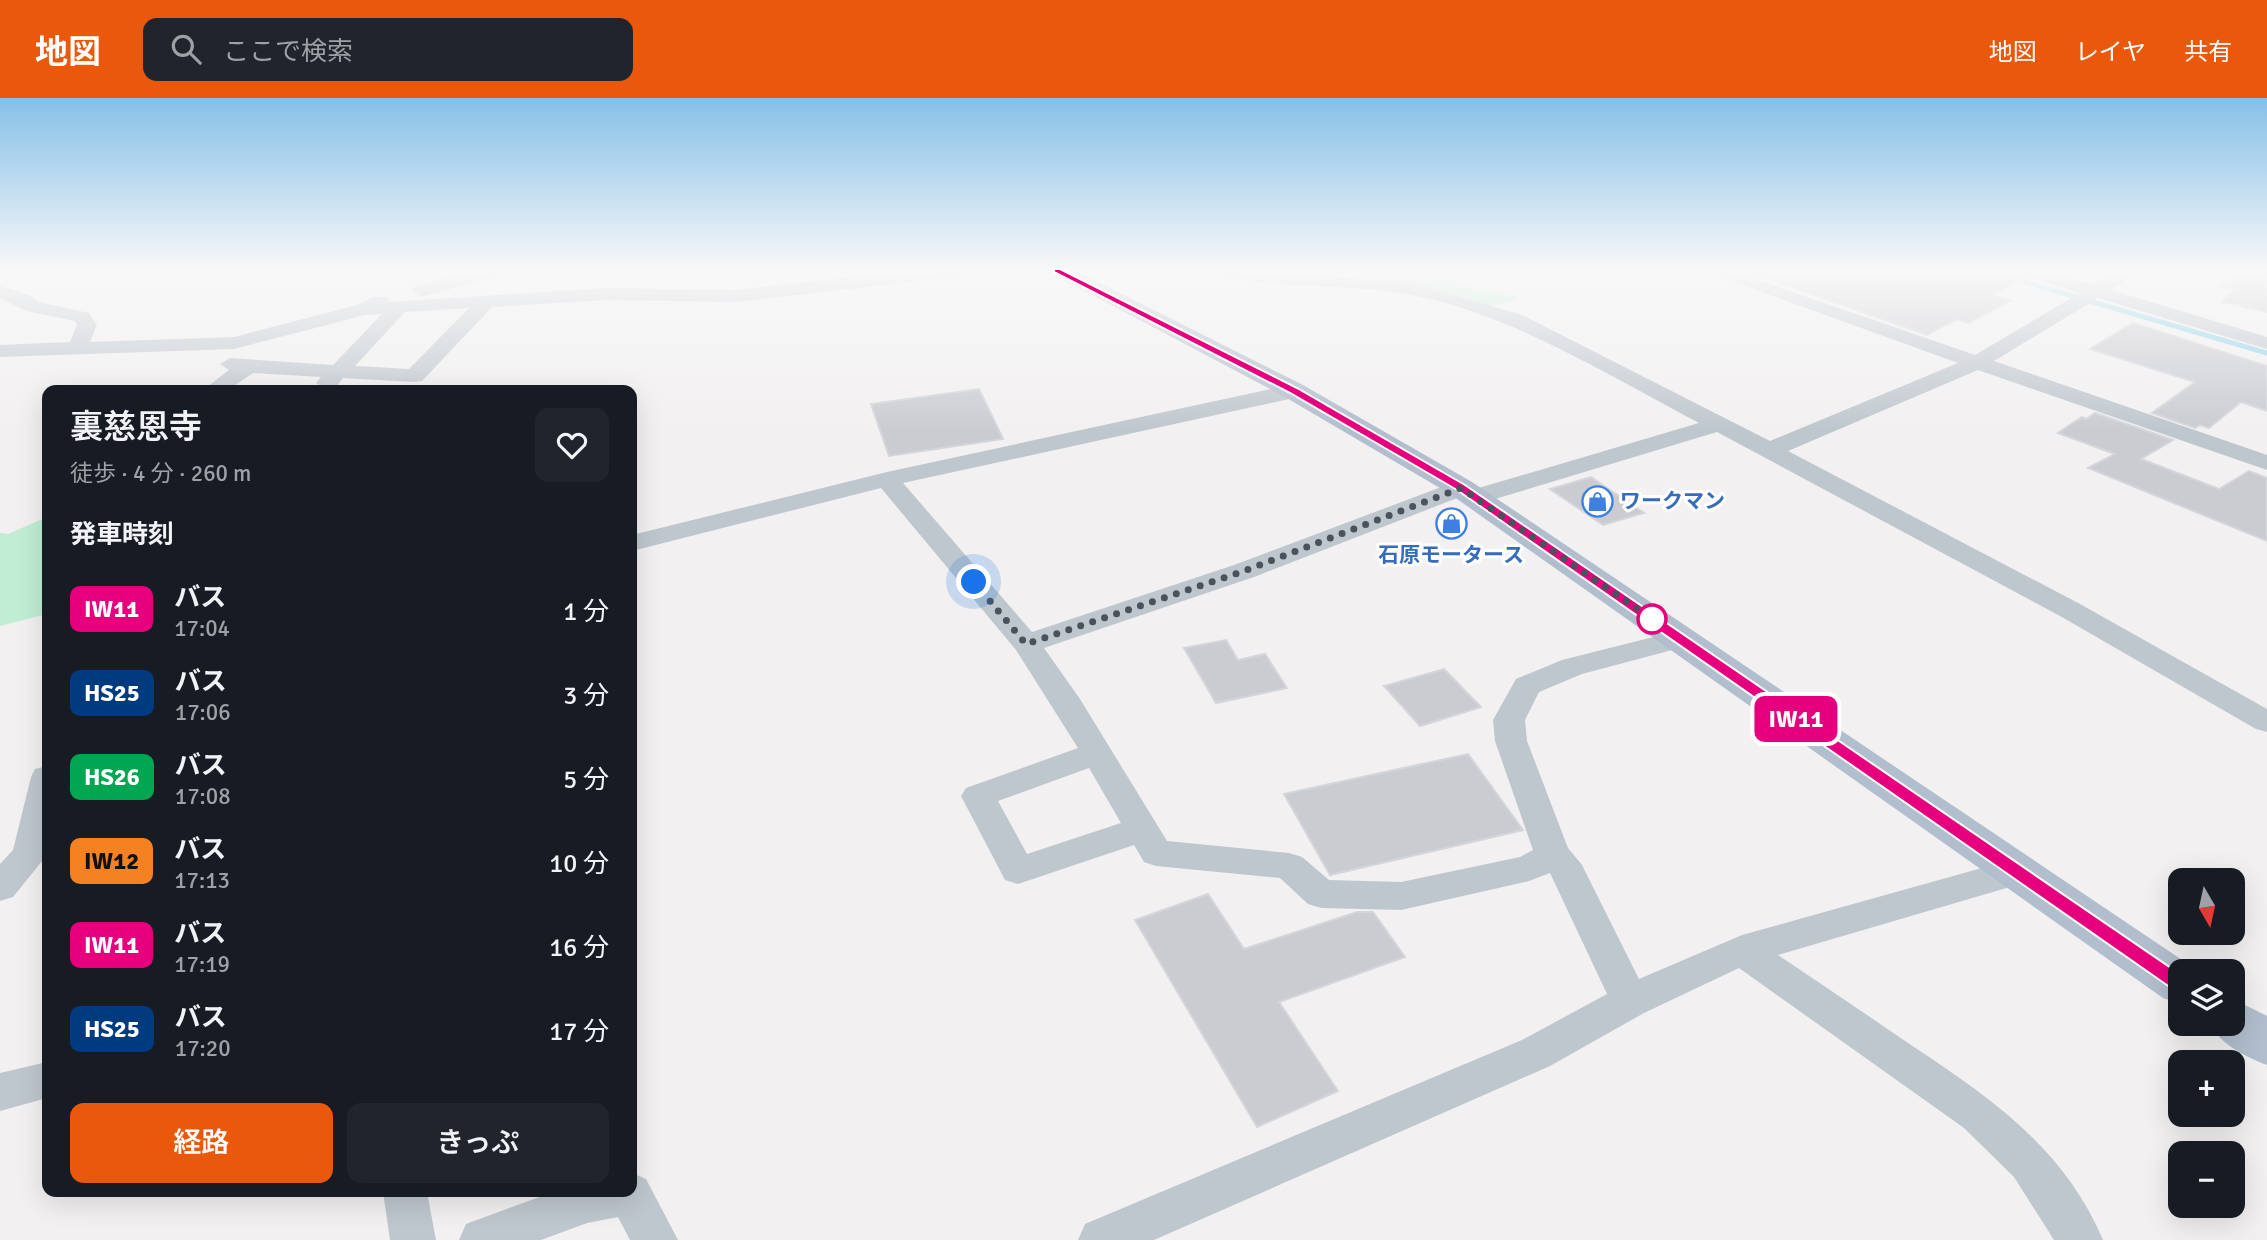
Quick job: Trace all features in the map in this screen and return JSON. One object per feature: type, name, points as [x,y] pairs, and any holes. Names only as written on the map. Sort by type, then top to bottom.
[{"type":"main road","points":[[1161,323],[1294,391],[1468,492],[2014,872],[2168,976]]},
{"type":"main road","points":[[2245,1028],[2267,1043]]},
{"type":"street","points":[[78,347],[86,323]]},
{"type":"street","points":[[0,351],[234,343],[309,323]]},
{"type":"street","points":[[326,385],[384,323]]},
{"type":"street","points":[[197,346],[197,354],[202,359],[249,366],[414,376],[465,323]]},
{"type":"street","points":[[1523,323],[2070,610],[2267,722]]},
{"type":"street","points":[[1862,323],[2267,463]]},
{"type":"street","points":[[1769,450],[1976,363],[2044,323]]},
{"type":"street","points":[[2201,323],[2267,343]]},
{"type":"street","points":[[221,385],[249,366]]},
{"type":"street","points":[[637,542],[887,479],[1294,391]]},
{"type":"street","points":[[1026,644],[1468,492],[1719,424]]},
{"type":"street","points":[[887,479],[1026,644],[1065,699],[1156,853],[1289,866],[1321,894],[1401,896],[1529,868],[1553,855]]},
{"type":"street","points":[[1630,1001],[1564,865],[1553,855],[1511,741],[1509,720],[1527,686],[1572,667],[1681,639]]},
{"type":"street","points":[[1096,754],[978,796],[1018,871],[1142,829]]},
{"type":"street","points":[[0,887],[38,853],[42,819]]},
{"type":"street","points":[[1101,1240],[1536,1053],[1630,1001],[1742,950],[2014,872]]},
{"type":"street","points":[[1742,950],[1979,1114],[2030,1162],[2080,1240]]},
{"type":"street","points":[[0,1092],[42,1081]]},
{"type":"street","points":[[406,1197],[413,1240]]},
{"type":"street","points":[[482,1240],[587,1201],[611,1197]]},
{"type":"street","points":[[631,1197],[655,1240]]},
{"type":"green space","points":[[42,519],[42,615],[0,626],[0,533],[8,534]]},
{"type":"building","points":[[1894,323],[1949,323],[1927,335]]},
{"type":"building","points":[[2134,323],[2267,366],[2267,411],[2241,402],[2209,428],[2200,425],[2195,428],[2152,413],[2195,382],[2090,349]]},
{"type":"building","points":[[979,389],[1003,439],[889,456],[871,404]]},
{"type":"building","points":[[2095,413],[2173,440],[2141,459],[2219,489],[2249,471],[2267,478],[2267,541],[2088,468],[2115,454],[2058,433],[2082,417],[2086,419]]},
{"type":"building","points":[[1591,477],[1644,513],[1603,525],[1550,489]]},
{"type":"building","points":[[1226,640],[1238,660],[1265,654],[1287,688],[1216,703],[1184,648]]},
{"type":"building","points":[[1444,669],[1481,707],[1420,726],[1384,686]]},
{"type":"building","points":[[1468,754],[1523,830],[1330,875],[1284,794]]},
{"type":"building","points":[[1208,894],[1244,949],[1357,912],[1373,912],[1405,957],[1279,1002],[1338,1091],[1257,1127],[1135,920]]},
{"type":"waterway","points":[[2166,323],[2267,353]]},
{"type":"bus line","name":"IW11","points":[[1162,323],[1346,419],[1461,488],[2168,976]]},
{"type":"place","name":"ワークマン","points":[[1597,501]]},
{"type":"place","name":"石原モータース","points":[[1451,523]]},
{"type":"route","points":[[974,582],[1026,644],[1244,571],[1461,488],[1661,625],[1652,619]]}]
